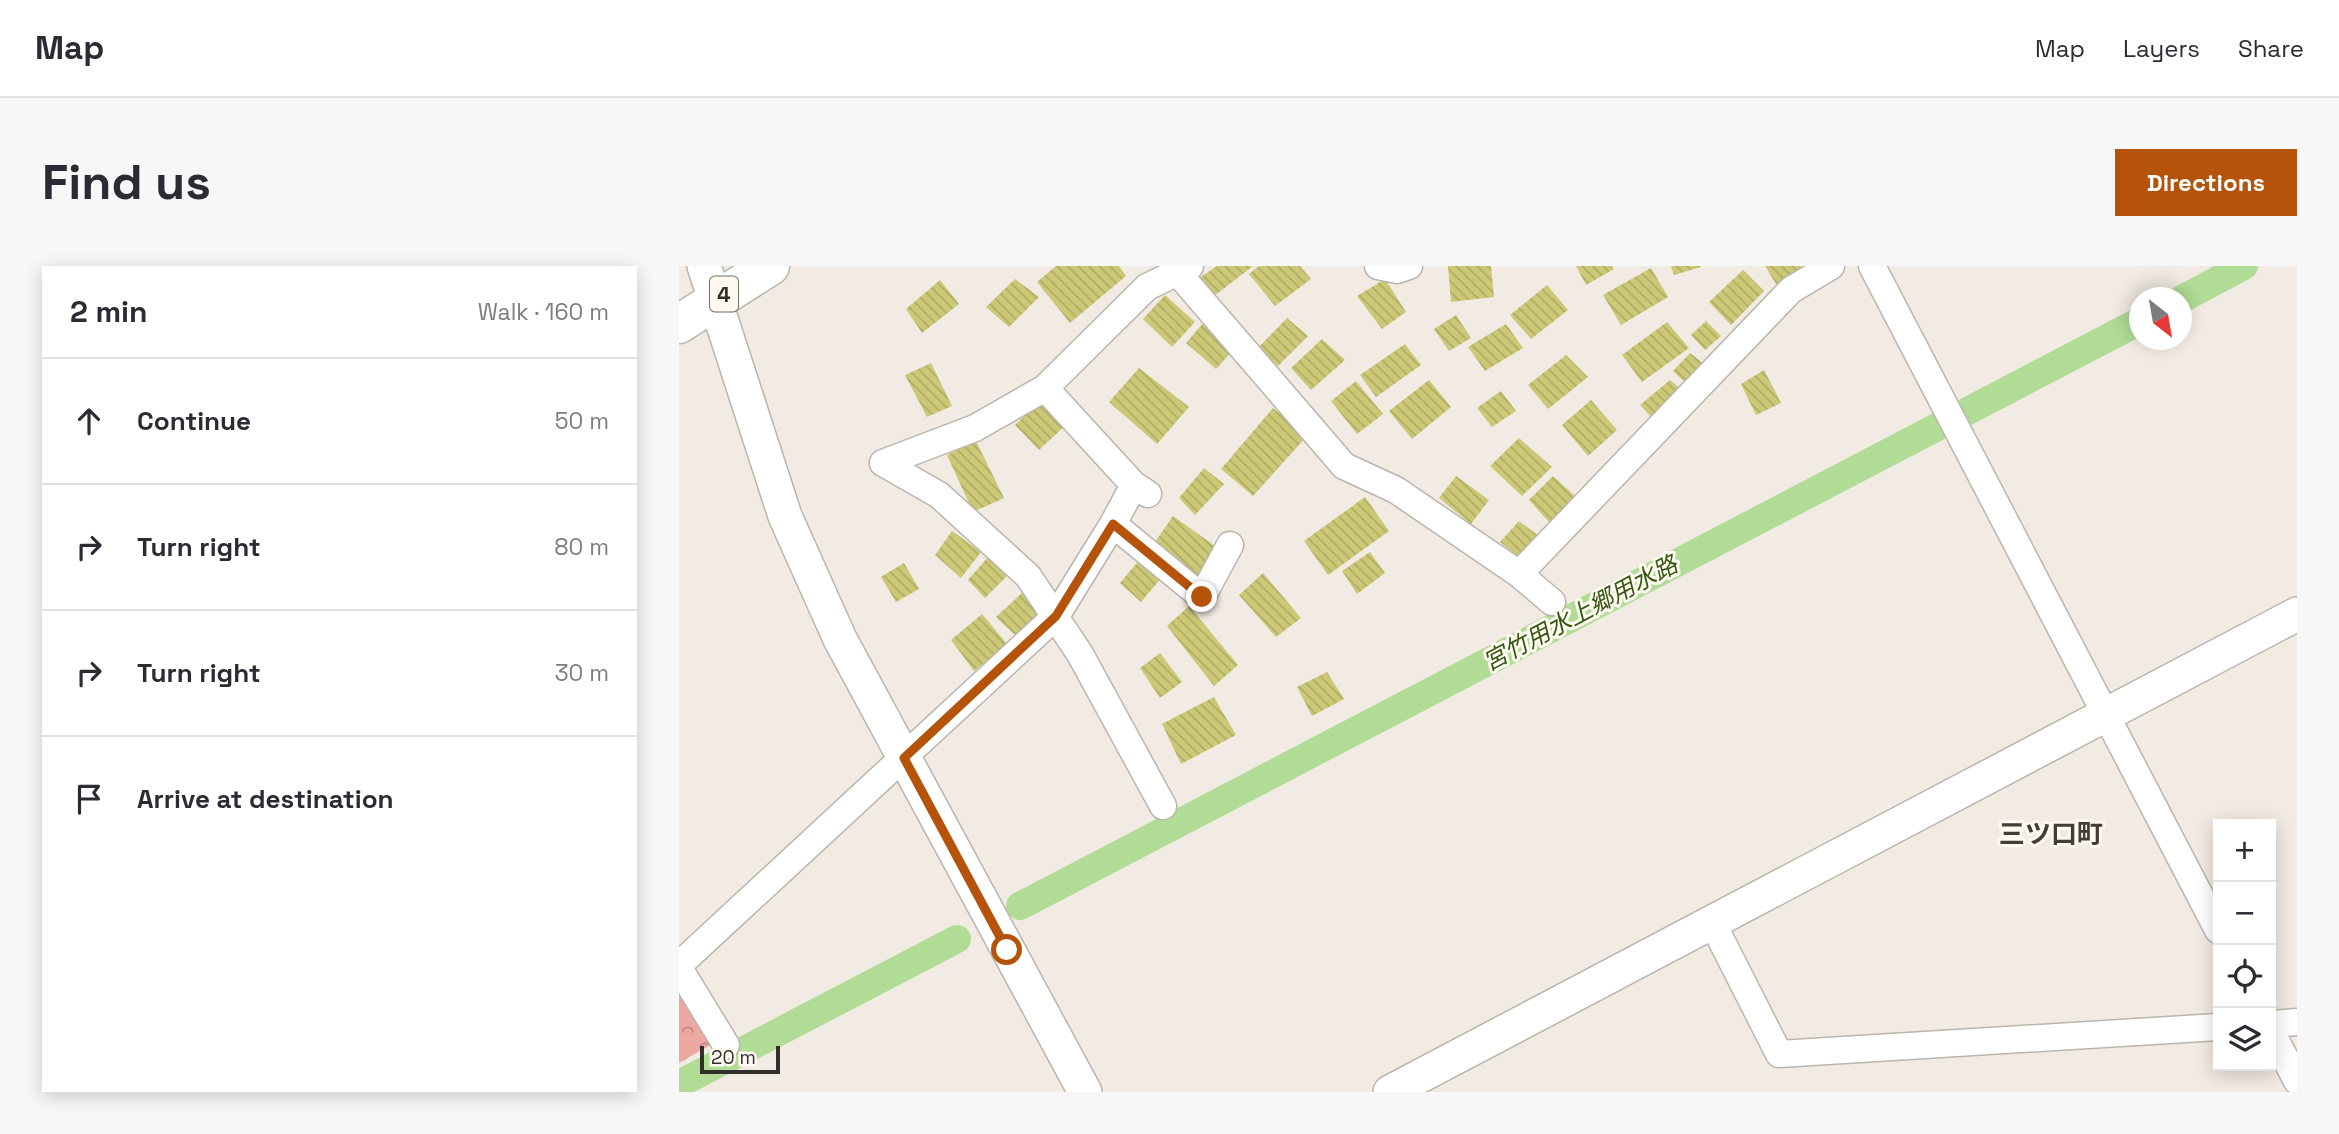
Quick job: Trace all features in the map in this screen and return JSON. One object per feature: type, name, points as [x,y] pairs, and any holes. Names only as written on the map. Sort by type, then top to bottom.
[{"type":"main road","name":"4","points":[[679,324],[709,283],[770,266]]},
{"type":"street","points":[[1378,266],[1397,270],[1409,266]]},
{"type":"street","points":[[1519,574],[1791,290],[1831,266]]},
{"type":"street","points":[[1872,266],[2213,920]]},
{"type":"street","points":[[1163,806],[1080,654],[1028,576],[939,495],[883,463],[975,428],[1045,388],[1147,287],[1184,270],[1344,466],[1396,490],[1519,574],[1552,601]]},
{"type":"street","points":[[709,283],[785,516],[840,639],[1084,1092]]},
{"type":"street","points":[[726,1045],[679,967],[1056,616],[1113,524],[1142,490],[1045,388]]},
{"type":"street","points":[[1113,524],[1202,597],[1230,545]]},
{"type":"street","points":[[1390,1092],[2297,614]]},
{"type":"street","points":[[1712,922],[1779,1054],[2213,1027]]},
{"type":"street","points":[[2276,1024],[2297,1022]]},
{"type":"street","points":[[2276,1041],[2297,1081]]},
{"type":"green space","points":[[679,986],[712,1044],[679,1063]]},
{"type":"building","points":[[1056,266],[1119,266],[1126,276],[1070,323],[1037,282]]},
{"type":"building","points":[[1217,266],[1253,266],[1209,300],[1195,281]]},
{"type":"building","points":[[1259,266],[1300,266],[1311,279],[1275,306],[1249,274]]},
{"type":"building","points":[[1448,266],[1491,266],[1494,297],[1451,302]]},
{"type":"building","points":[[1576,266],[1612,266],[1614,269],[1586,285]]},
{"type":"building","points":[[1671,266],[1701,266],[1701,267],[1674,275]]},
{"type":"building","points":[[1765,266],[1801,266],[1804,270],[1776,284]]},
{"type":"building","points":[[1651,268],[1668,297],[1621,325],[1603,295]]},
{"type":"building","points":[[1743,270],[1764,291],[1731,325],[1709,302]]},
{"type":"building","points":[[1015,279],[1039,297],[1009,327],[986,307]]},
{"type":"building","points":[[1385,279],[1406,312],[1382,329],[1357,296]]},
{"type":"building","points":[[940,280],[959,304],[922,333],[906,309]]},
{"type":"building","points":[[1547,285],[1568,310],[1531,339],[1510,315]]},
{"type":"building","points":[[1165,295],[1195,322],[1172,347],[1143,319]]},
{"type":"building","points":[[1456,315],[1471,338],[1449,351],[1434,329]]},
{"type":"building","points":[[1287,318],[1308,336],[1278,366],[1258,348]]},
{"type":"building","points":[[1706,321],[1721,336],[1705,350],[1691,335]]},
{"type":"building","points":[[1204,322],[1234,349],[1216,369],[1186,343]]},
{"type":"building","points":[[1667,322],[1689,348],[1642,382],[1622,355]]},
{"type":"building","points":[[1506,324],[1523,348],[1485,371],[1468,347]]},
{"type":"building","points":[[1322,339],[1345,360],[1311,390],[1291,368]]},
{"type":"building","points":[[1405,344],[1421,365],[1376,397],[1360,375]]},
{"type":"building","points":[[1690,353],[1708,367],[1689,386],[1673,371]]},
{"type":"building","points":[[1566,355],[1588,377],[1548,409],[1528,385]]},
{"type":"building","points":[[931,363],[952,406],[927,417],[905,375]]},
{"type":"building","points":[[1139,368],[1189,407],[1157,444],[1109,402]]},
{"type":"building","points":[[1764,370],[1781,403],[1756,415],[1741,384]]},
{"type":"building","points":[[1429,380],[1451,407],[1412,439],[1389,411]]},
{"type":"building","points":[[1670,380],[1684,392],[1653,419],[1640,405]]},
{"type":"building","points":[[1356,381],[1383,414],[1357,434],[1331,401]]},
{"type":"building","points":[[1501,391],[1516,411],[1492,427],[1477,408]]},
{"type":"building","points":[[1042,400],[1067,424],[1039,450],[1015,425]]},
{"type":"building","points":[[1591,400],[1617,430],[1588,456],[1562,425]]},
{"type":"building","points":[[1273,408],[1307,436],[1253,496],[1221,469]]},
{"type":"building","points":[[1519,438],[1552,467],[1522,496],[1490,466]]},
{"type":"building","points":[[976,441],[1004,498],[973,512],[947,455]]},
{"type":"building","points":[[1204,468],[1224,484],[1195,515],[1179,498]]},
{"type":"building","points":[[1456,476],[1489,500],[1471,524],[1439,498]]},
{"type":"building","points":[[1553,476],[1576,497],[1550,523],[1529,500]]},
{"type":"building","points":[[1365,497],[1389,531],[1328,575],[1304,541]]},
{"type":"building","points":[[1173,516],[1222,551],[1202,578],[1155,542]]},
{"type":"building","points":[[1519,521],[1539,536],[1519,557],[1500,542]]},
{"type":"building","points":[[952,531],[981,552],[961,578],[935,555]]},
{"type":"building","points":[[1370,552],[1385,573],[1357,594],[1342,571]]},
{"type":"building","points":[[988,557],[1009,574],[985,598],[968,580]]},
{"type":"building","points":[[1141,558],[1163,576],[1141,602],[1120,583]]},
{"type":"building","points":[[904,563],[919,589],[896,602],[881,577]]},
{"type":"building","points":[[1263,573],[1301,618],[1276,637],[1239,595]]},
{"type":"building","points":[[1023,592],[1043,611],[1015,635],[996,617]]},
{"type":"building","points":[[1189,606],[1238,665],[1214,686],[1167,626]]},
{"type":"building","points":[[982,614],[1007,644],[974,671],[951,640]]},
{"type":"building","points":[[1160,653],[1182,682],[1160,698],[1140,668]]},
{"type":"building","points":[[1327,672],[1344,699],[1312,716],[1297,687]]},
{"type":"building","points":[[1214,697],[1236,735],[1181,764],[1162,724]]},
{"type":"waterway","name":"宮竹用水上郷用水路","points":[[2192,294],[2244,266]]},
{"type":"waterway","name":"宮竹用水上郷用水路","points":[[1020,906],[2129,327]]},
{"type":"waterway","name":"宮竹用水上郷用水路","points":[[679,1084],[957,939]]},
{"type":"district","name":"三ツ口町","points":[[2051,834]]},
{"type":"route","points":[[1007,950],[904,758],[1056,616],[1113,524],[1202,597]]}]
